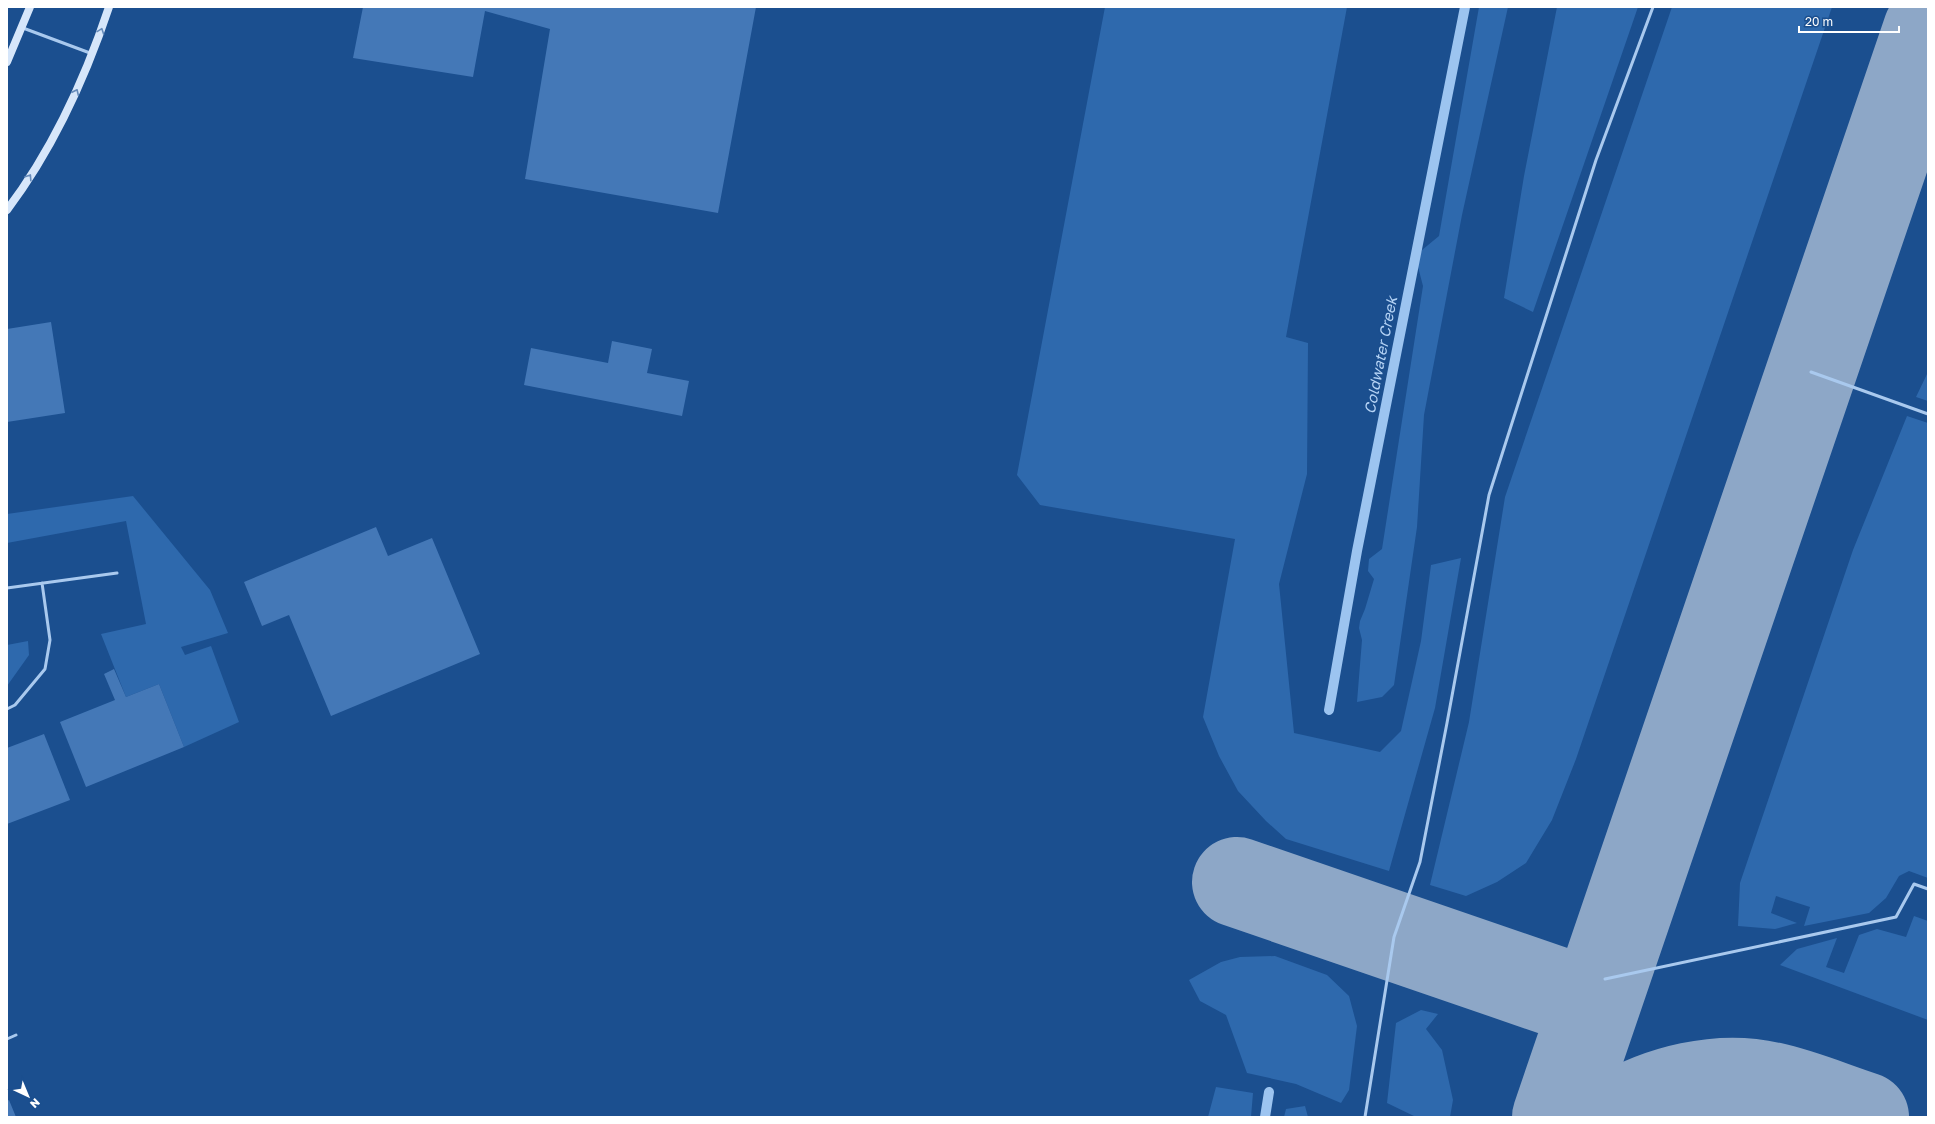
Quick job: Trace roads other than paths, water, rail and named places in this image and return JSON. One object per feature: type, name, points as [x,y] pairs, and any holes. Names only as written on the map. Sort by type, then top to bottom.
[{"type":"street","points":[[7,62],[30,7]]},
{"type":"street","points":[[7,210],[59,127],[92,54],[109,7]]},
{"type":"lane","points":[[1365,1117],[1394,937],[1420,862],[1489,495],[1596,160],[1652,7]]},
{"type":"lane","points":[[22,28],[92,54]]},
{"type":"lane","points":[[1811,372],[1928,414]]},
{"type":"lane","points":[[7,588],[117,573]]},
{"type":"lane","points":[[7,709],[15,705],[45,669],[50,640],[42,583]]},
{"type":"lane","points":[[1605,979],[1896,917],[1914,884],[1928,889]]},
{"type":"lane","points":[[7,1039],[16,1035]]},
{"type":"waterway","name":"Coldwater Creek","points":[[1329,710],[1357,551],[1465,7]]},
{"type":"waterway","name":"Coldwater Creek","points":[[1265,1117],[1269,1092]]}]
